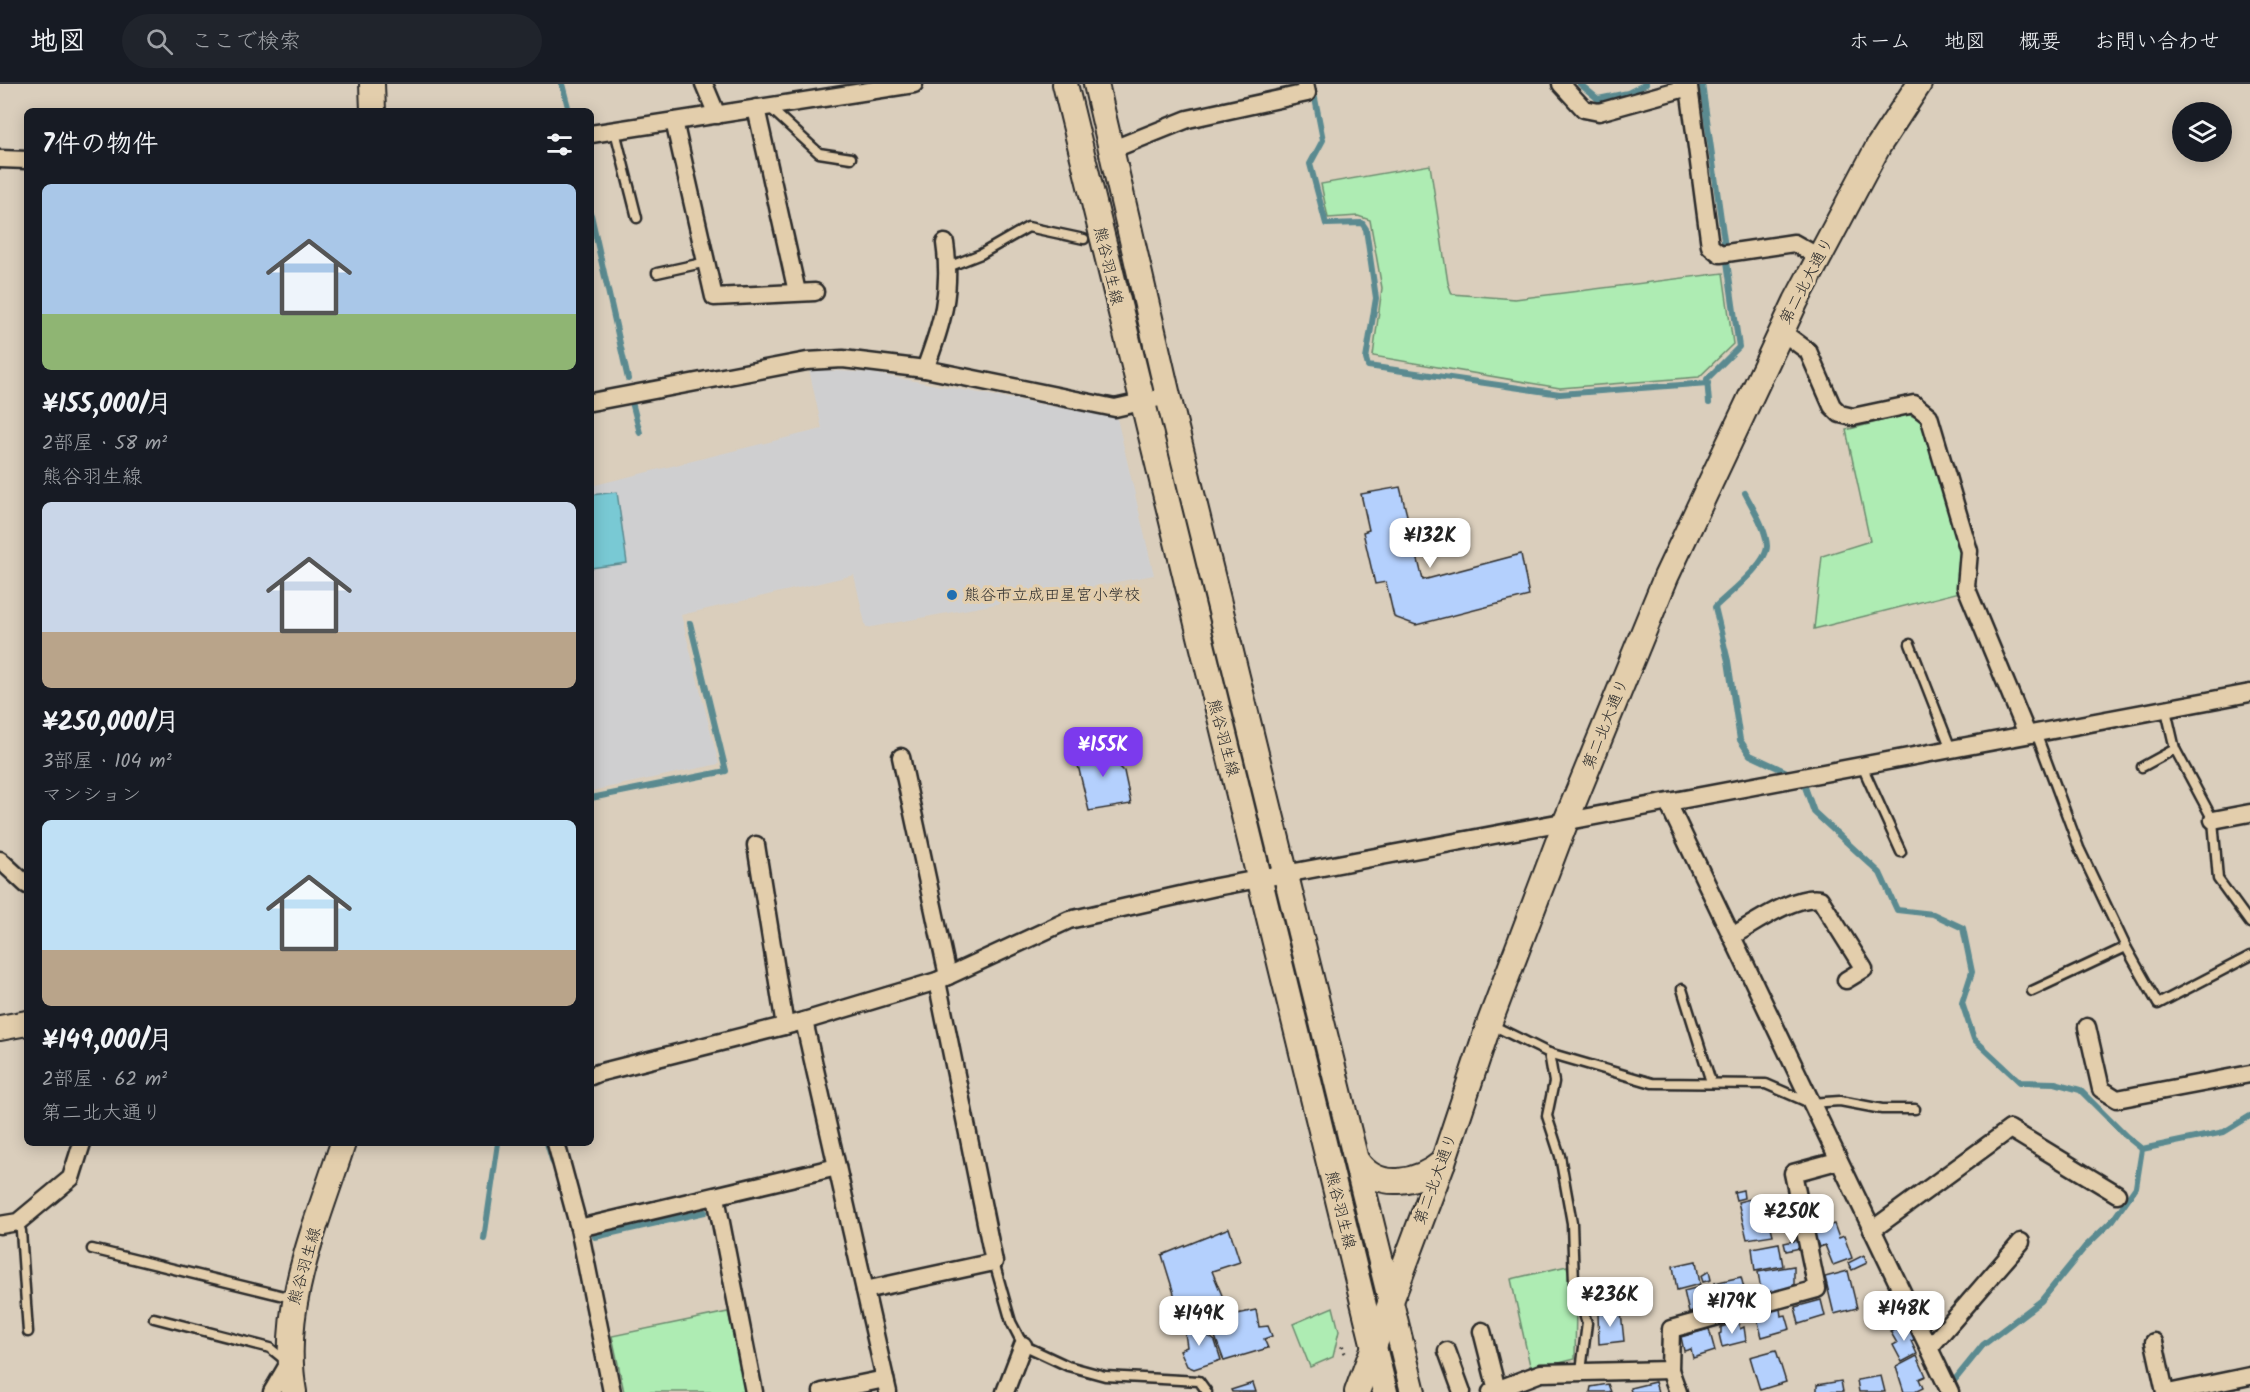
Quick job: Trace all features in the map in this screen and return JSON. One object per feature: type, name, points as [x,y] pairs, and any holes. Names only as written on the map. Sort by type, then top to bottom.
[{"type":"main road","points":[[372,84],[373,108]]},
{"type":"main road","name":"熊谷羽生線","points":[[1065,84],[1140,404],[1261,879],[1385,1392]]},
{"type":"main road","name":"熊谷羽生線","points":[[1096,84],[1168,396],[1413,1392]]},
{"type":"main road","name":"第二北大通り","points":[[1358,1392],[1443,1162],[1489,1024],[1566,821],[1666,577],[1781,331],[1879,145],[1919,84]]},
{"type":"main road","points":[[0,1028],[24,1024]]},
{"type":"main road","name":"熊谷羽生線","points":[[294,1392],[289,1363],[294,1299],[341,1146]]},
{"type":"main road","points":[[1357,1161],[1371,1176],[1384,1181],[1416,1180],[1443,1162]]},
{"type":"street","points":[[704,84],[717,115]]},
{"type":"street","points":[[594,134],[914,84]]},
{"type":"street","points":[[1111,150],[1188,119],[1307,93],[1305,84]]},
{"type":"street","points":[[1561,84],[1584,109],[1599,112],[1689,87],[1710,246],[1726,254],[1794,243],[1819,257]]},
{"type":"street","points":[[762,107],[797,292]]},
{"type":"street","points":[[674,122],[714,297],[815,292]]},
{"type":"street","points":[[0,159],[24,160]]},
{"type":"street","points":[[925,369],[944,318],[948,267],[945,243]]},
{"type":"street","points":[[1781,331],[1808,351],[1832,406],[1840,414],[1853,417],[1914,404],[1929,416],[1969,551],[1966,587],[2032,733]]},
{"type":"street","points":[[594,401],[807,361],[843,359],[925,369],[1115,408],[1168,396]]},
{"type":"street","points":[[594,1075],[804,1021],[943,978],[1068,920],[1216,887],[2250,693]]},
{"type":"street","points":[[865,1290],[994,1262],[901,757]]},
{"type":"street","points":[[1668,803],[1837,1161],[1930,1347],[1950,1392]]},
{"type":"street","points":[[2212,820],[2250,813]]},
{"type":"street","points":[[756,844],[785,1026]]},
{"type":"street","points":[[0,860],[24,882]]},
{"type":"street","points":[[1732,936],[1796,902],[1812,897],[1820,899],[1864,969],[1846,980]]},
{"type":"street","points":[[804,1021],[887,1385],[822,1392]]},
{"type":"street","points":[[2087,1027],[2101,1089],[2117,1099],[2250,1074]]},
{"type":"street","points":[[1872,1230],[2010,1129],[2117,1194]]},
{"type":"street","points":[[0,1225],[18,1222],[71,1178],[81,1146]]},
{"type":"street","points":[[557,1146],[579,1228],[612,1392]]},
{"type":"street","points":[[1678,1392],[1670,1370],[1671,1329],[1817,1289],[1793,1173],[1837,1161]]},
{"type":"street","points":[[579,1228],[837,1167]]},
{"type":"street","points":[[716,1197],[754,1392]]},
{"type":"street","points":[[1930,1347],[2021,1242]]},
{"type":"street","points":[[1482,1331],[1495,1391],[1541,1373],[1670,1370]]},
{"type":"street","points":[[2154,1342],[2165,1392]]},
{"type":"street","points":[[1005,1392],[1023,1345]]},
{"type":"street","points":[[1447,1351],[1462,1392]]},
{"type":"street","points":[[272,1392],[289,1363]]},
{"type":"street","points":[[2173,1392],[2250,1376]]},
{"type":"lane","points":[[762,107],[819,153],[851,158]]},
{"type":"lane","points":[[615,131],[637,218]]},
{"type":"lane","points":[[948,267],[981,254],[1028,227],[1084,239]]},
{"type":"lane","points":[[657,273],[707,262]]},
{"type":"lane","points":[[1910,644],[1951,749]]},
{"type":"lane","points":[[2166,710],[2175,749],[2212,820],[2218,879],[2250,922]]},
{"type":"lane","points":[[2032,733],[2079,848],[2126,947],[2158,1004],[2250,956]]},
{"type":"lane","points":[[2142,767],[2175,749]]},
{"type":"lane","points":[[1862,766],[1901,852]]},
{"type":"lane","points":[[2032,991],[2126,947]]},
{"type":"lane","points":[[1682,989],[1711,1082]]},
{"type":"lane","points":[[1489,1024],[1549,1053],[1652,1083],[1766,1084],[1810,1103],[1840,1101],[1882,1109],[1915,1109]]},
{"type":"lane","points":[[1549,1053],[1554,1082],[1547,1116],[1560,1156],[1572,1223],[1574,1283],[1587,1323],[1581,1371]]},
{"type":"lane","points":[[18,1222],[21,1231],[28,1332]]},
{"type":"lane","points":[[92,1249],[294,1299]]},
{"type":"lane","points":[[994,1262],[1011,1322],[1023,1345],[1068,1366],[1105,1376],[1199,1381],[1207,1392]]},
{"type":"lane","points":[[154,1318],[270,1348],[289,1363]]},
{"type":"path","points":[[1342,1346],[1346,1357]]},
{"type":"shaded area","name":"熊谷市立成田星宮小学校","points":[[809,369],[871,373],[1117,418],[1154,575],[866,628],[854,575],[681,615],[719,764],[594,790],[594,485],[822,429]]},
{"type":"green space","points":[[1430,165],[1448,283],[1452,294],[1515,299],[1723,273],[1733,344],[1699,377],[1560,388],[1373,356],[1382,288],[1370,220],[1358,216],[1328,218],[1321,184]]},
{"type":"green space","points":[[1908,414],[1921,420],[1964,549],[1960,592],[1814,629],[1822,556],[1870,541],[1846,430]]},
{"type":"green space","points":[[1567,1266],[1576,1306],[1575,1359],[1531,1370],[1511,1279]]},
{"type":"green space","points":[[1333,1307],[1339,1331],[1333,1357],[1310,1367],[1293,1324]]},
{"type":"green space","points":[[728,1312],[746,1392],[624,1392],[612,1336]]},
{"type":"water","points":[[617,492],[627,563],[594,568],[594,495]]},
{"type":"building","points":[[1400,487],[1423,580],[1521,554],[1529,596],[1416,625],[1394,617],[1386,582],[1375,584],[1363,532],[1369,530],[1361,494]]},
{"type":"building","points":[[1113,743],[1118,765],[1124,771],[1131,804],[1089,811],[1075,753]]},
{"type":"building","points":[[1743,1190],[1744,1198],[1736,1200],[1734,1192]]},
{"type":"building","points":[[1763,1196],[1773,1235],[1747,1239],[1738,1202]]},
{"type":"building","points":[[1834,1224],[1839,1238],[1844,1236],[1852,1258],[1833,1265],[1825,1245],[1819,1247],[1813,1231]]},
{"type":"building","points":[[1229,1228],[1240,1262],[1212,1271],[1228,1310],[1183,1323],[1162,1255]]},
{"type":"building","points":[[1798,1240],[1800,1248],[1786,1251],[1784,1243]]},
{"type":"building","points":[[1779,1243],[1783,1266],[1755,1271],[1752,1248]]},
{"type":"building","points":[[1864,1255],[1867,1263],[1852,1270],[1848,1263]]},
{"type":"building","points":[[1696,1261],[1700,1284],[1677,1290],[1673,1266]]},
{"type":"building","points":[[1794,1266],[1794,1291],[1762,1297],[1758,1272]]},
{"type":"building","points":[[1709,1271],[1711,1280],[1703,1282],[1701,1276]]},
{"type":"building","points":[[1848,1271],[1857,1308],[1834,1314],[1825,1277]]},
{"type":"building","points":[[1741,1277],[1744,1288],[1740,1290],[1741,1299],[1729,1303],[1726,1295],[1717,1297],[1714,1283]]},
{"type":"building","points":[[1707,1285],[1713,1312],[1699,1315],[1697,1310],[1689,1313],[1684,1291]]},
{"type":"building","points":[[1892,1295],[1905,1318],[1889,1326],[1877,1302]]},
{"type":"building","points":[[1821,1300],[1825,1316],[1799,1324],[1795,1307]]},
{"type":"building","points":[[1780,1309],[1781,1316],[1786,1315],[1790,1329],[1762,1337],[1757,1318],[1762,1317],[1761,1312]]},
{"type":"building","points":[[1256,1310],[1259,1327],[1268,1326],[1272,1336],[1264,1339],[1268,1348],[1224,1361],[1209,1320]]},
{"type":"building","points":[[1621,1312],[1624,1341],[1599,1344],[1598,1314]]},
{"type":"building","points":[[1204,1320],[1206,1334],[1215,1341],[1221,1360],[1194,1369],[1187,1366],[1180,1350],[1187,1347],[1184,1326]]},
{"type":"building","points":[[1738,1322],[1740,1329],[1744,1327],[1746,1341],[1722,1347],[1719,1334],[1721,1327]]},
{"type":"building","points":[[1907,1322],[1916,1339],[1911,1341],[1917,1354],[1902,1362],[1893,1345],[1897,1343],[1890,1331]]},
{"type":"building","points":[[1709,1329],[1715,1351],[1693,1358],[1691,1349],[1684,1351],[1681,1337]]},
{"type":"building","points":[[1776,1350],[1786,1382],[1760,1390],[1750,1357]]},
{"type":"building","points":[[1917,1356],[1926,1376],[1919,1379],[1923,1388],[1915,1392],[1904,1392],[1896,1367]]},
{"type":"building","points":[[1881,1376],[1885,1392],[1859,1392],[1857,1380]]},
{"type":"building","points":[[1841,1381],[1843,1392],[1817,1392],[1817,1385]]},
{"type":"building","points":[[1655,1382],[1658,1392],[1631,1392],[1630,1388]]},
{"type":"building","points":[[1253,1383],[1256,1392],[1232,1392],[1231,1390]]},
{"type":"building","points":[[1608,1384],[1611,1392],[1590,1392],[1591,1387]]},
{"type":"waterway","points":[[562,84],[568,108]]},
{"type":"waterway","points":[[1580,84],[1598,99],[1628,93],[1646,84]]},
{"type":"waterway","points":[[1702,84],[1739,347],[1707,379],[1709,403]]},
{"type":"waterway","points":[[1313,88],[1323,140],[1310,164],[1326,224],[1362,223],[1366,229],[1376,298],[1366,359],[1368,366],[1560,394],[1708,383]]},
{"type":"waterway","points":[[594,228],[628,379]]},
{"type":"waterway","points":[[632,402],[640,433]]},
{"type":"waterway","points":[[1745,493],[1759,519],[1767,546],[1761,561],[1754,570],[1715,607],[1728,661],[1740,740],[1750,755],[1789,773]]},
{"type":"waterway","points":[[594,797],[726,771],[690,623]]},
{"type":"waterway","points":[[1805,787],[1814,812],[1880,873],[1897,910],[1933,914],[1963,928],[1972,972],[1962,1003],[1974,1039],[2020,1082],[2055,1083],[2080,1090],[2142,1149],[2224,1132],[2250,1116]]},
{"type":"waterway","points":[[484,1239],[498,1146]]},
{"type":"waterway","points":[[548,1146],[553,1163]]},
{"type":"waterway","points":[[1949,1387],[1983,1345],[2041,1301],[2085,1247],[2113,1220],[2136,1187],[2142,1149]]},
{"type":"waterway","points":[[595,1237],[705,1212]]},
{"type":"place","name":"熊谷市立成田星宮小学校","points":[[952,595]]}]
